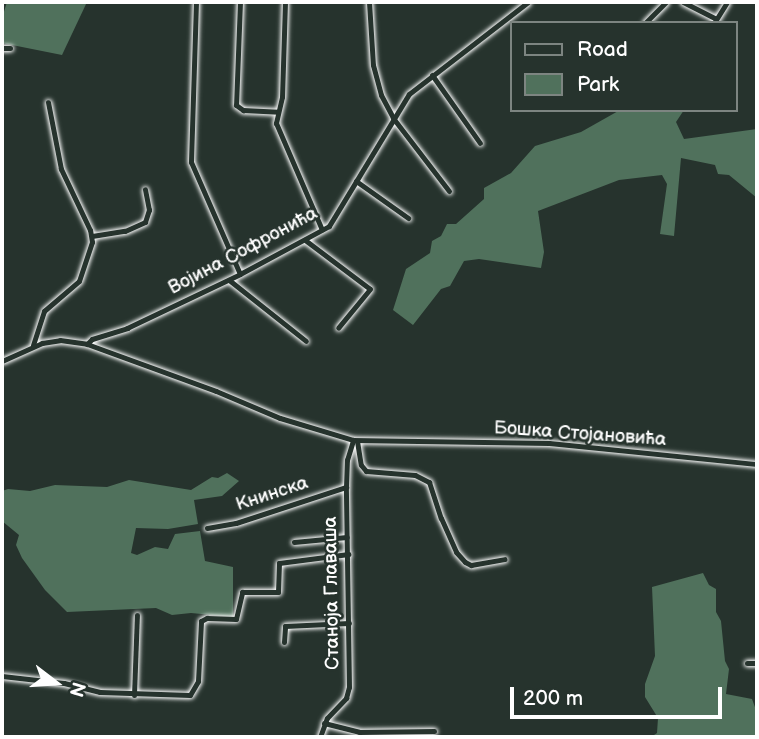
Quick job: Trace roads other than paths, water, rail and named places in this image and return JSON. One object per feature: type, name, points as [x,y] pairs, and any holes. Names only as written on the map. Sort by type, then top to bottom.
[{"type":"street","points":[[196,2],[191,162],[240,274]]},
{"type":"street","points":[[240,2],[236,105],[243,110],[278,112]]},
{"type":"street","points":[[285,2],[279,134],[321,230]]},
{"type":"street","points":[[369,2],[373,65],[381,95],[393,118],[449,191]]},
{"type":"street","name":"Војина Софронића","points":[[87,344],[92,339],[127,328],[229,280],[321,230],[333,220],[393,118],[415,89],[528,2]]},
{"type":"street","points":[[647,21],[666,2]]},
{"type":"street","points":[[683,2],[715,21],[727,2]]},
{"type":"street","points":[[2,48],[9,48]]},
{"type":"street","points":[[432,75],[480,143]]},
{"type":"street","points":[[33,345],[44,311],[79,281],[91,248],[92,236],[61,169],[48,102]]},
{"type":"street","points":[[356,181],[408,218]]},
{"type":"street","points":[[92,236],[125,231],[145,222],[149,210],[145,189]]},
{"type":"street","points":[[305,240],[370,289],[338,328]]},
{"type":"street","points":[[229,280],[306,341]]},
{"type":"street","name":"Бошка Стојановића","points":[[2,361],[33,345],[60,340],[87,344],[216,391],[279,418],[355,441],[549,443],[757,464]]},
{"type":"street","points":[[355,441],[361,466],[366,471],[415,475],[429,482],[446,529],[465,562],[471,565],[503,559]]},
{"type":"street","name":"Станоја Главаша","points":[[320,737],[324,723],[348,693],[346,487],[348,456],[355,441]]},
{"type":"street","name":"Книнска","points":[[207,528],[236,523],[346,487]]},
{"type":"street","points":[[294,542],[347,537]]},
{"type":"street","points":[[2,676],[134,695],[188,696],[194,693],[198,681],[201,621],[207,618],[236,620],[242,592],[278,592],[279,563],[348,554]]},
{"type":"street","points":[[134,695],[137,615]]},
{"type":"street","points":[[285,642],[285,626],[349,623]]},
{"type":"street","points":[[747,663],[757,663]]},
{"type":"street","points":[[324,723],[350,731],[381,735],[434,731]]}]
